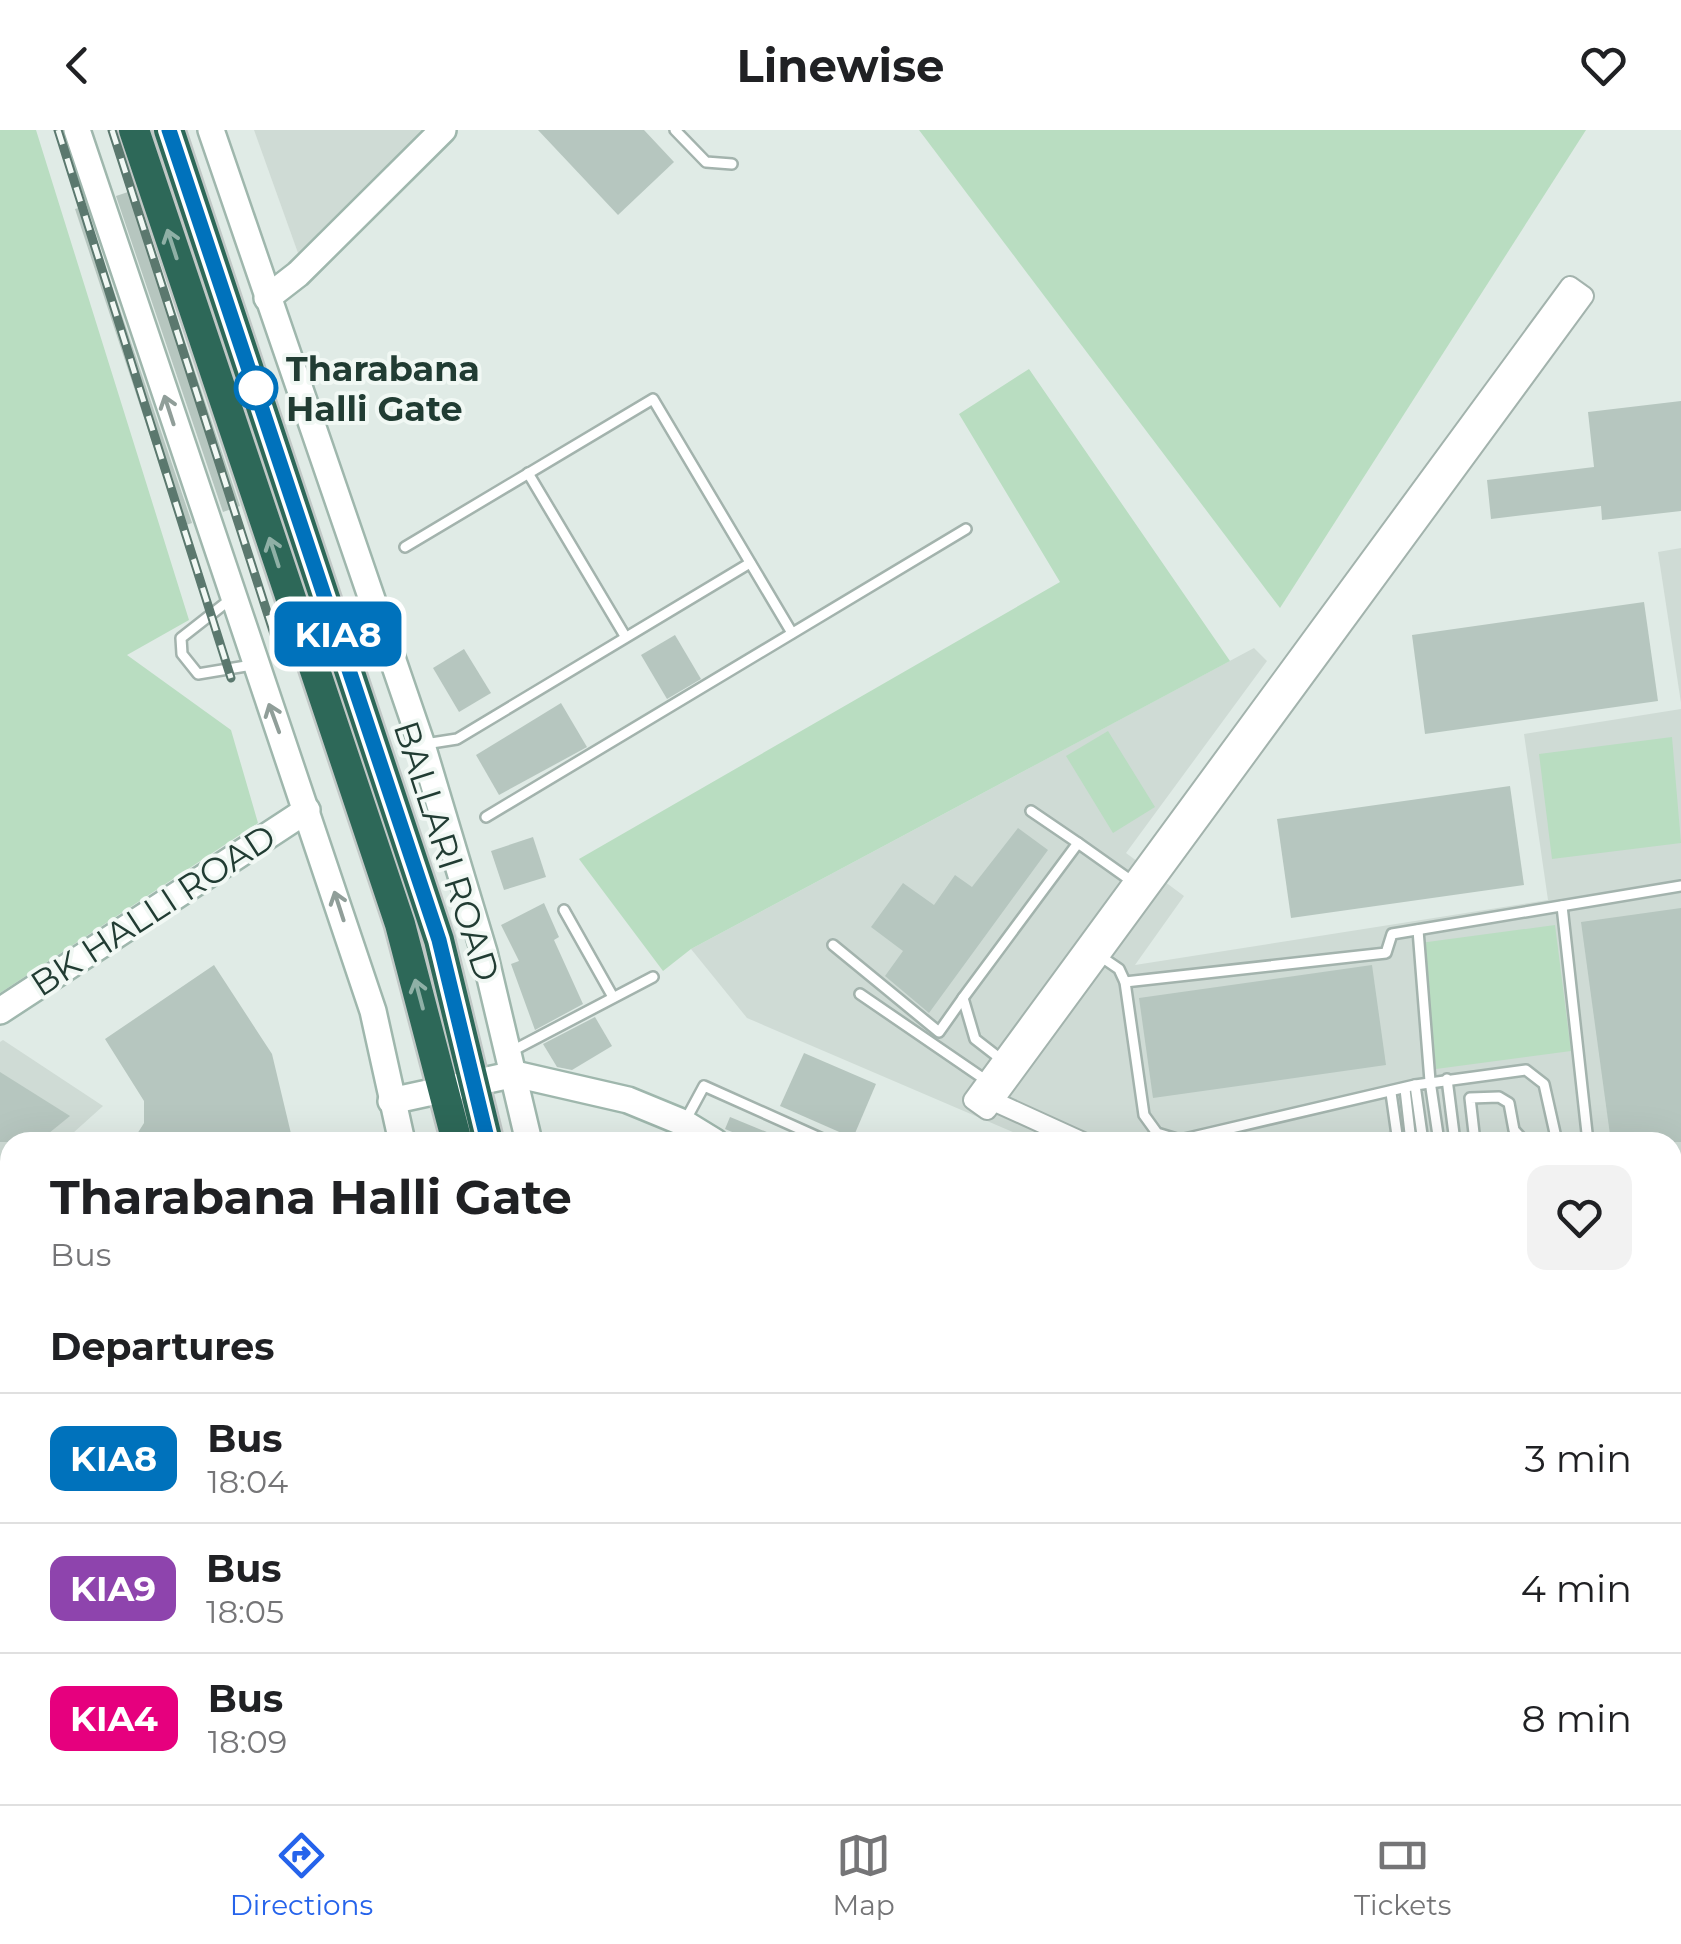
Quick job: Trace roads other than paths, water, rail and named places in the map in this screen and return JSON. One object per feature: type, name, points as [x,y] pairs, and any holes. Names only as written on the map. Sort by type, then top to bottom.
[{"type":"highway","name":"BALLARI ROAD","points":[[134,130],[394,906],[455,1132]]},
{"type":"highway","name":"BALLARI ROAD","points":[[169,130],[439,940],[486,1132]]},
{"type":"street","points":[[77,130],[374,1010],[399,1132]]},
{"type":"street","points":[[210,130],[422,745],[512,1063],[527,1132]]},
{"type":"street","points":[[267,298],[298,274],[442,130]]},
{"type":"street","points":[[1577,291],[1100,956],[984,1104],[986,1081],[1577,291]]},
{"type":"street","name":"BK HALLI ROAD","points":[[0,1011],[306,810]]},
{"type":"street","points":[[391,1101],[476,1080],[512,1063],[598,1095],[620,1110],[671,1132]]},
{"type":"street","points":[[984,1104],[1057,1132]]},
{"type":"lane","points":[[676,130],[706,162],[732,164]]},
{"type":"lane","points":[[405,547],[652,398],[792,634]]},
{"type":"lane","points":[[528,473],[624,636]]},
{"type":"lane","points":[[486,817],[966,529]]},
{"type":"lane","points":[[422,745],[456,738],[750,563]]},
{"type":"lane","points":[[232,598],[186,630],[180,638],[182,654],[198,674],[255,664]]},
{"type":"lane","points":[[1031,811],[1133,882]]},
{"type":"lane","points":[[931,1043],[1078,843]]},
{"type":"lane","points":[[1125,982],[1386,953],[1392,934],[1681,886]]},
{"type":"lane","points":[[1562,906],[1587,1132]]},
{"type":"lane","points":[[564,910],[613,998]]},
{"type":"lane","points":[[1418,930],[1438,1132]]},
{"type":"lane","points":[[833,945],[938,1032]]},
{"type":"lane","points":[[1100,956],[1120,969],[1125,982],[1144,1116],[1156,1132]]},
{"type":"lane","points":[[512,1063],[653,977]]},
{"type":"lane","points":[[860,994],[986,1081]]},
{"type":"lane","points":[[963,998],[975,1039],[1002,1060]]},
{"type":"lane","points":[[1216,1132],[1430,1081],[1510,1070],[1526,1070],[1544,1084],[1555,1132]]},
{"type":"lane","points":[[1446,1079],[1454,1132]]},
{"type":"lane","points":[[685,1132],[704,1086],[807,1132]]},
{"type":"lane","points":[[1410,1087],[1411,1132]]},
{"type":"lane","points":[[1410,1087],[1421,1132]]},
{"type":"lane","points":[[1392,1093],[1397,1132]]},
{"type":"lane","points":[[1474,1132],[1470,1098],[1499,1097],[1508,1103],[1516,1132]]},
{"type":"railway","points":[[58,130],[231,678]]},
{"type":"railway","points":[[112,130],[283,662]]},
{"type":"place","name":"Tharabana Halli Gate","points":[[256,388]]}]
